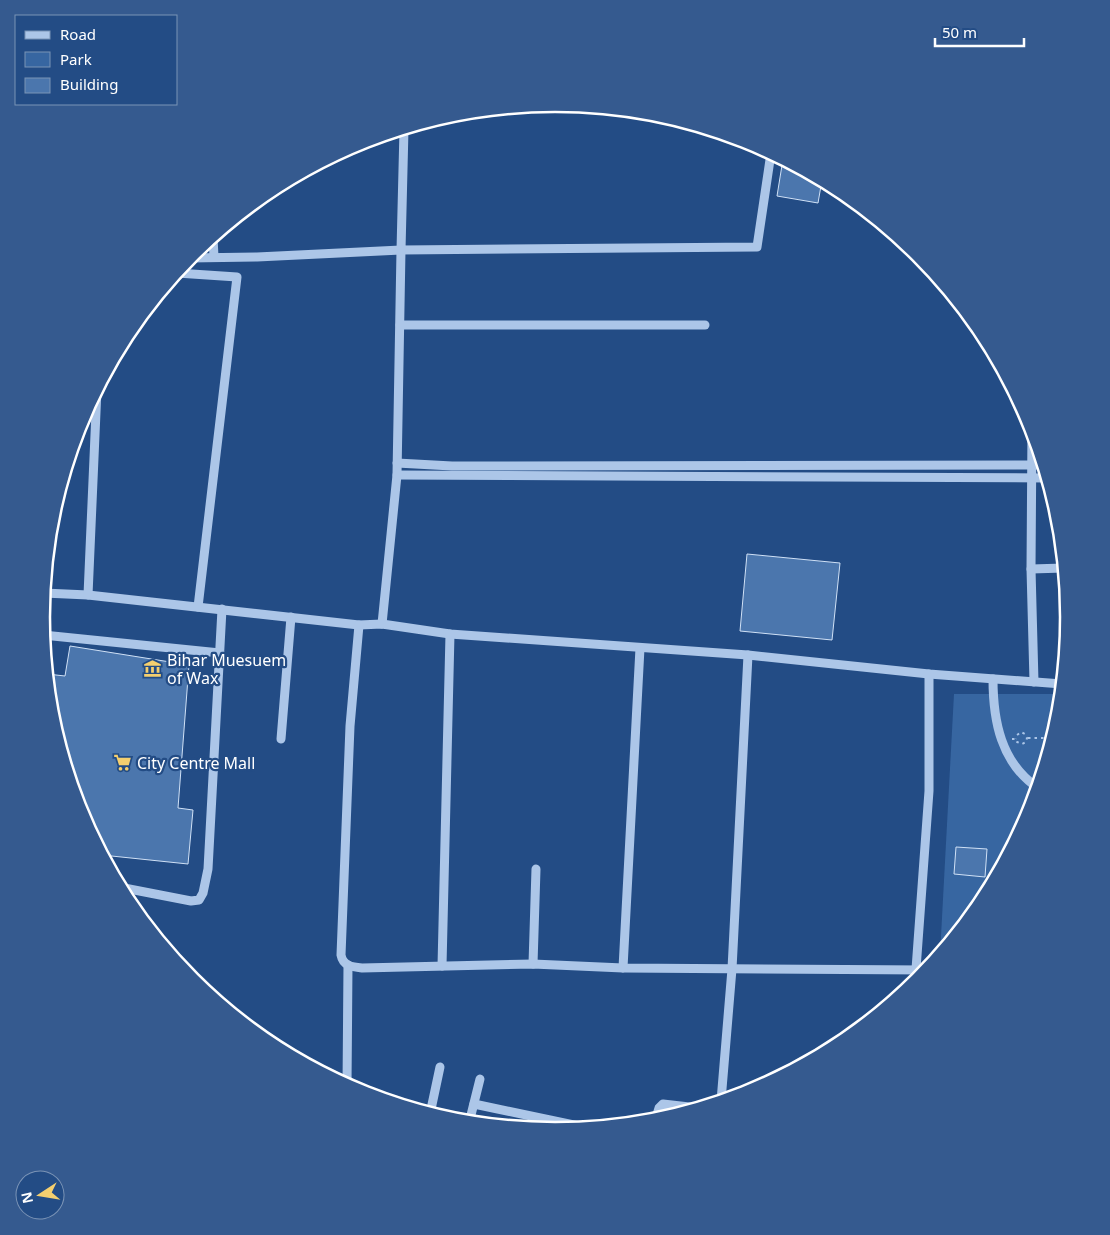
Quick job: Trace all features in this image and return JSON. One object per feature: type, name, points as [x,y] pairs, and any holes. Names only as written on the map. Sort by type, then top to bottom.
[{"type":"street","points":[[382,624],[397,475],[404,136]]},
{"type":"street","points":[[201,258],[257,257],[401,250],[756,247],[770,161]]},
{"type":"street","points":[[213,246],[214,257]]},
{"type":"street","points":[[185,274],[236,278],[198,607]]},
{"type":"street","points":[[400,325],[705,325]]},
{"type":"street","points":[[88,595],[96,406]]},
{"type":"street","points":[[1033,454],[1031,569],[1034,682]]},
{"type":"street","points":[[397,463],[452,466],[1033,464]]},
{"type":"street","points":[[572,466],[572,476]]},
{"type":"street","points":[[397,475],[1040,478]]},
{"type":"street","points":[[1031,569],[1058,568]]},
{"type":"street","points":[[51,593],[88,595],[359,625],[382,624],[450,634],[748,656],[929,674],[1056,684]]},
{"type":"street","points":[[130,889],[191,901],[199,900],[203,894],[208,869],[222,609]]},
{"type":"street","points":[[281,739],[291,617]]},
{"type":"street","points":[[359,625],[350,726],[341,955],[342,960],[348,965],[362,968],[533,964],[623,968],[916,969],[929,790],[929,674]]},
{"type":"street","points":[[442,966],[450,634]]},
{"type":"street","points":[[51,636],[220,652]]},
{"type":"street","points":[[623,968],[640,648]]},
{"type":"street","points":[[723,1094],[732,969],[748,656]]},
{"type":"street","points":[[993,679],[993,703],[998,731],[1014,765],[1025,779],[1032,784]]},
{"type":"street","points":[[533,964],[536,870]]},
{"type":"street","points":[[348,965],[348,1077]]},
{"type":"street","points":[[432,1107],[440,1068]]},
{"type":"street","points":[[471,1115],[480,1079]]},
{"type":"street","points":[[474,1104],[559,1122]]},
{"type":"street","points":[[658,1112],[663,1104],[682,1106]]},
{"type":"path","points":[[1021,732],[1027,738],[1026,742],[1022,744],[1017,742],[1016,739],[1017,735],[1021,732]]},
{"type":"path","points":[[1027,738],[1045,738]]},
{"type":"green space","points":[[954,694],[1054,694],[1043,748],[1022,811],[1008,841],[975,898],[941,943]]},
{"type":"building","points":[[782,167],[821,188],[818,203],[777,196]]},
{"type":"building","points":[[747,554],[840,563],[832,640],[740,631]]},
{"type":"building","name":"City Centre Mall","points":[[70,646],[189,665],[178,808],[193,810],[188,864],[110,856],[88,811],[67,748],[53,675],[65,676]]},
{"type":"building","points":[[956,847],[987,849],[985,877],[954,874]]},
{"type":"place","name":"Bihar Muesuem of Wax","points":[[153,669]]},
{"type":"place","name":"City Centre Mall","points":[[123,763]]}]
